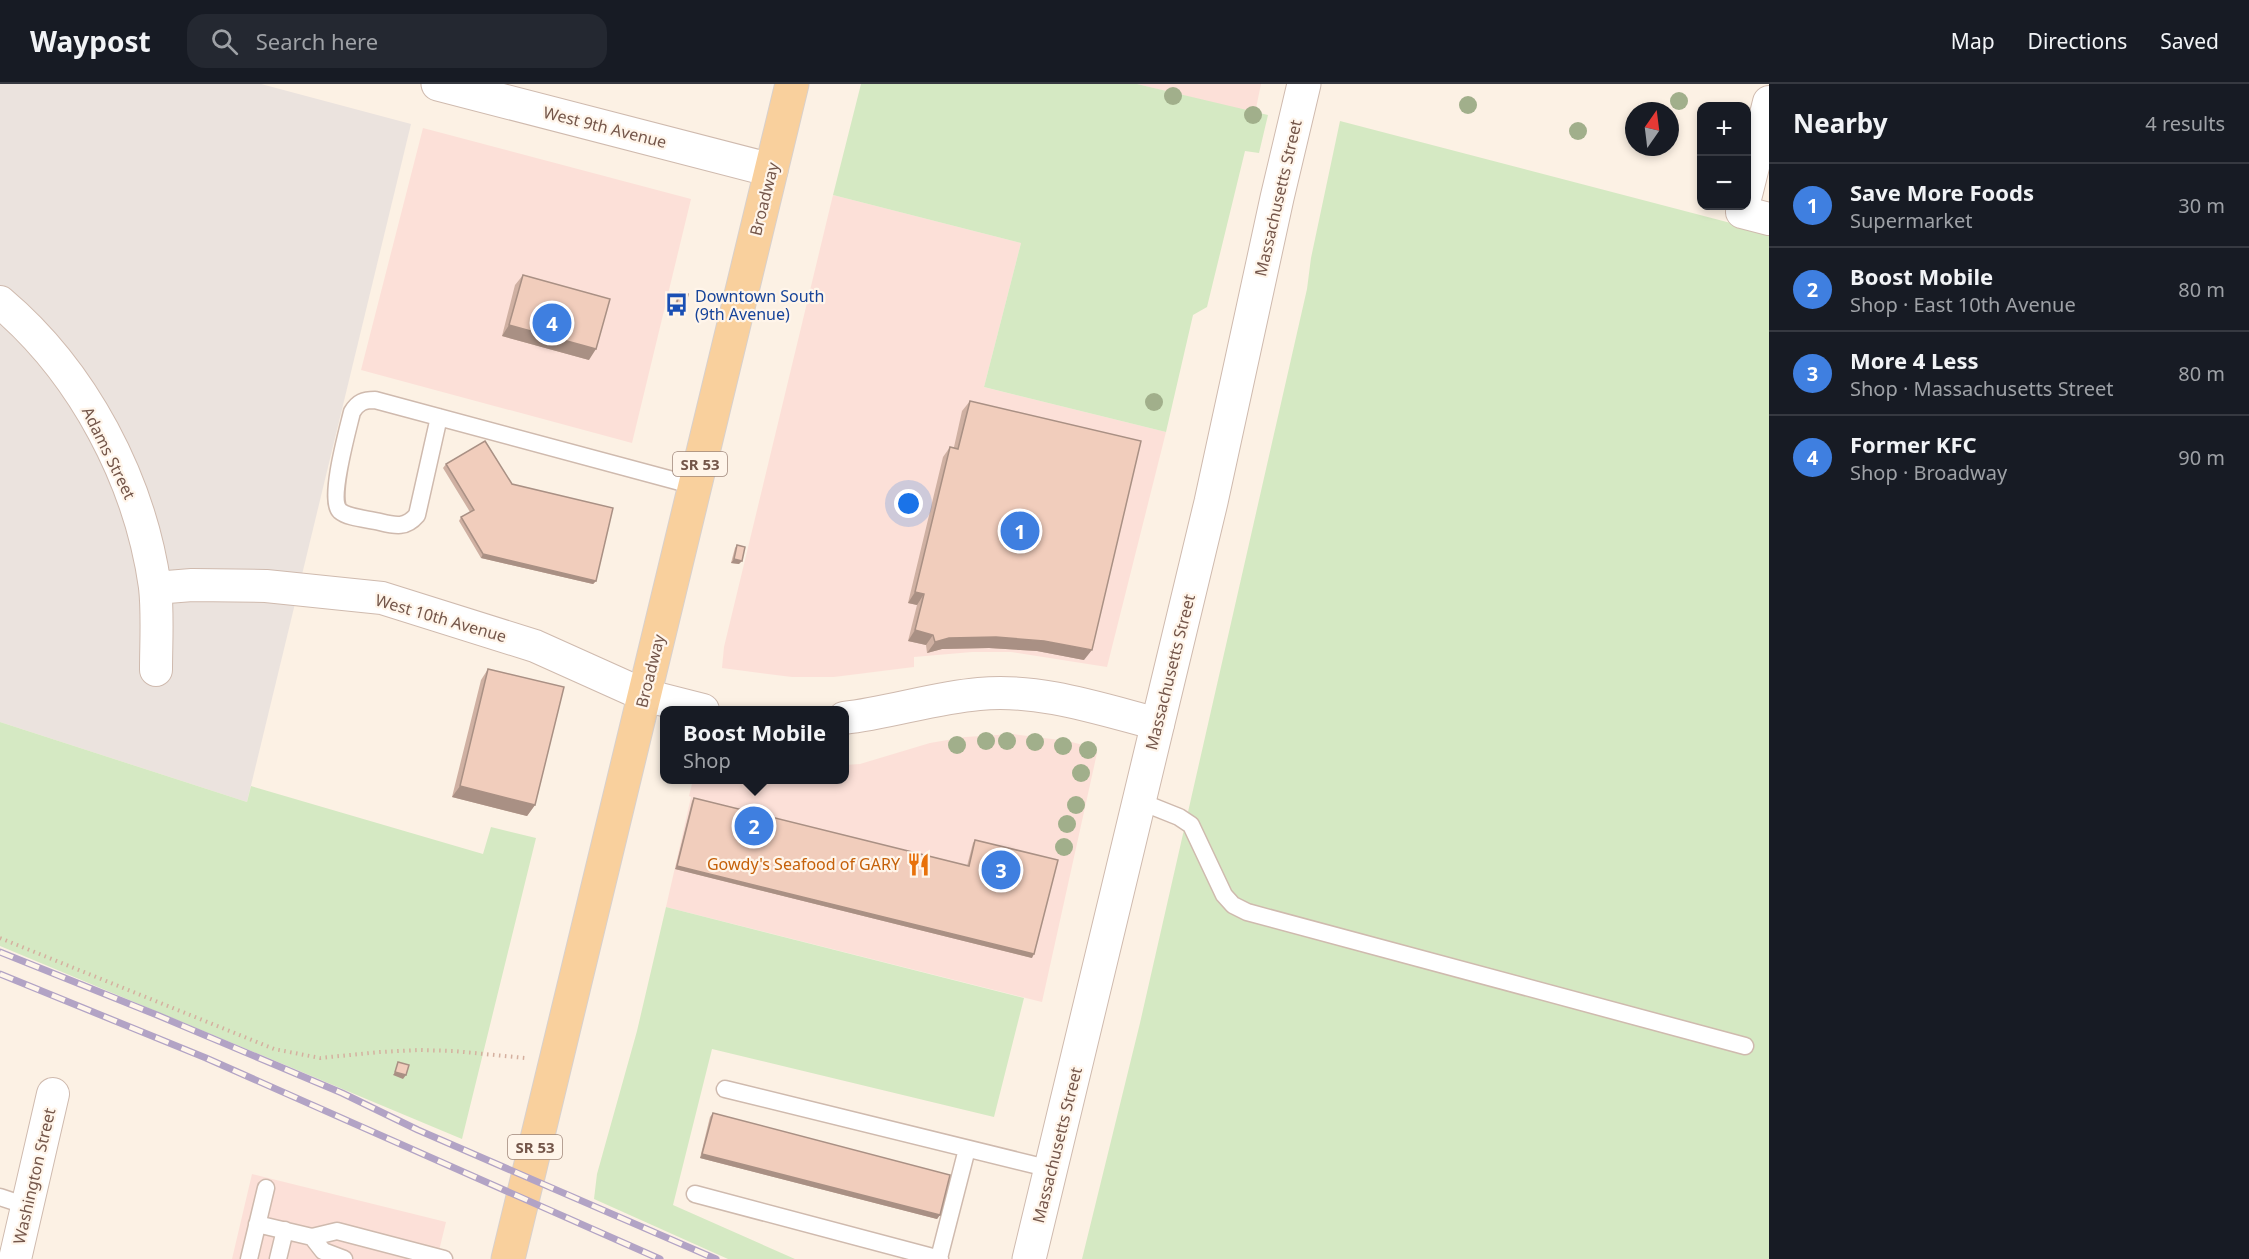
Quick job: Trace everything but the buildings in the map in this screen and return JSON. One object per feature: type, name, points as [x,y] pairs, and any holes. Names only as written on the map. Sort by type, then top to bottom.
[{"type":"main road","name":"Broadway","points":[[508,1259],[792,84]]},
{"type":"street","name":"West 9th Avenue","points":[[438,84],[771,170]]},
{"type":"street","name":"Massachusetts Street","points":[[1029,1259],[1211,502],[1277,198],[1305,84]]},
{"type":"street","points":[[1751,202],[1769,102]]},
{"type":"street","name":"Adams Street","points":[[0,302],[43,343],[64,370],[105,437],[127,483],[142,531],[155,588],[156,670]]},
{"type":"street","name":"West 10th Avenue","points":[[155,588],[192,585],[266,586],[382,598],[535,645],[644,695],[685,706]]},
{"type":"street","points":[[849,717],[979,694],[1031,694],[1087,705],[1158,724]]},
{"type":"street","name":"Washington Street","points":[[15,1259],[14,1202],[53,1094]]},
{"type":"lane","points":[[439,417],[417,515],[410,524],[397,526],[342,513],[336,506],[336,490],[352,412],[357,404],[365,400],[375,400],[439,417],[695,486]]},
{"type":"lane","points":[[1139,801],[1179,816],[1191,825],[1224,895],[1233,904],[1247,912],[1745,1046]]},
{"type":"lane","points":[[725,1089],[1051,1169]]},
{"type":"lane","points":[[695,1194],[939,1258],[967,1149]]},
{"type":"lane","points":[[249,1259],[266,1188]]},
{"type":"lane","points":[[257,1224],[312,1237],[337,1231],[444,1259]]},
{"type":"lane","points":[[278,1259],[285,1230]]},
{"type":"lane","points":[[312,1237],[323,1251],[344,1259]]},
{"type":"path","points":[[0,938],[274,1049],[297,1055],[320,1058],[419,1050],[555,1060]]},
{"type":"shaded area","points":[[0,84],[261,84],[411,124],[247,802],[0,722]]},
{"type":"shaded area","points":[[1137,84],[1261,84],[1255,113]]},
{"type":"shaded area","points":[[423,128],[691,199],[632,443],[361,370]]},
{"type":"shaded area","points":[[833,195],[1021,243],[984,387],[1166,432],[1107,667],[1011,652],[972,652],[914,657],[914,667],[834,677],[792,677],[722,668],[724,647]]},
{"type":"shaded area","points":[[1013,734],[1068,741],[1094,748],[1097,753],[1042,1002],[666,907],[692,784],[849,784],[849,765],[860,764],[930,743],[965,737]]},
{"type":"shaded area","points":[[252,1174],[446,1222],[437,1259],[232,1259]]},
{"type":"green space","points":[[861,84],[1137,84],[1268,115],[1259,153],[1245,151],[1207,307],[1193,315],[1166,432],[984,387],[1021,243],[833,195]]},
{"type":"green space","points":[[1340,121],[1769,233],[1769,1259],[1082,1259],[1140,1023],[1307,289],[1311,258]]},
{"type":"green space","points":[[0,722],[247,802],[251,786],[483,854],[491,827],[536,838],[462,1139],[0,946]]},
{"type":"green space","points":[[666,907],[1024,998],[994,1117],[712,1049],[673,1205],[795,1259],[728,1259],[594,1199],[597,1174],[637,1031]]},
{"type":"railway","points":[[0,952],[342,1093],[418,1130],[716,1259]]},
{"type":"railway","points":[[0,974],[206,1058],[660,1259]]},
{"type":"place","name":"Downtown South (9th Avenue)","points":[[677,305]]},
{"type":"place","name":"Former KFC","points":[[552,323]]},
{"type":"place","name":"Save More Foods","points":[[1020,531]]},
{"type":"place","name":"Boost Mobile","points":[[754,826]]},
{"type":"place","name":"Gowdy's Seafood of GARY","points":[[918,864]]},
{"type":"place","name":"More 4 Less","points":[[1001,870]]}]
